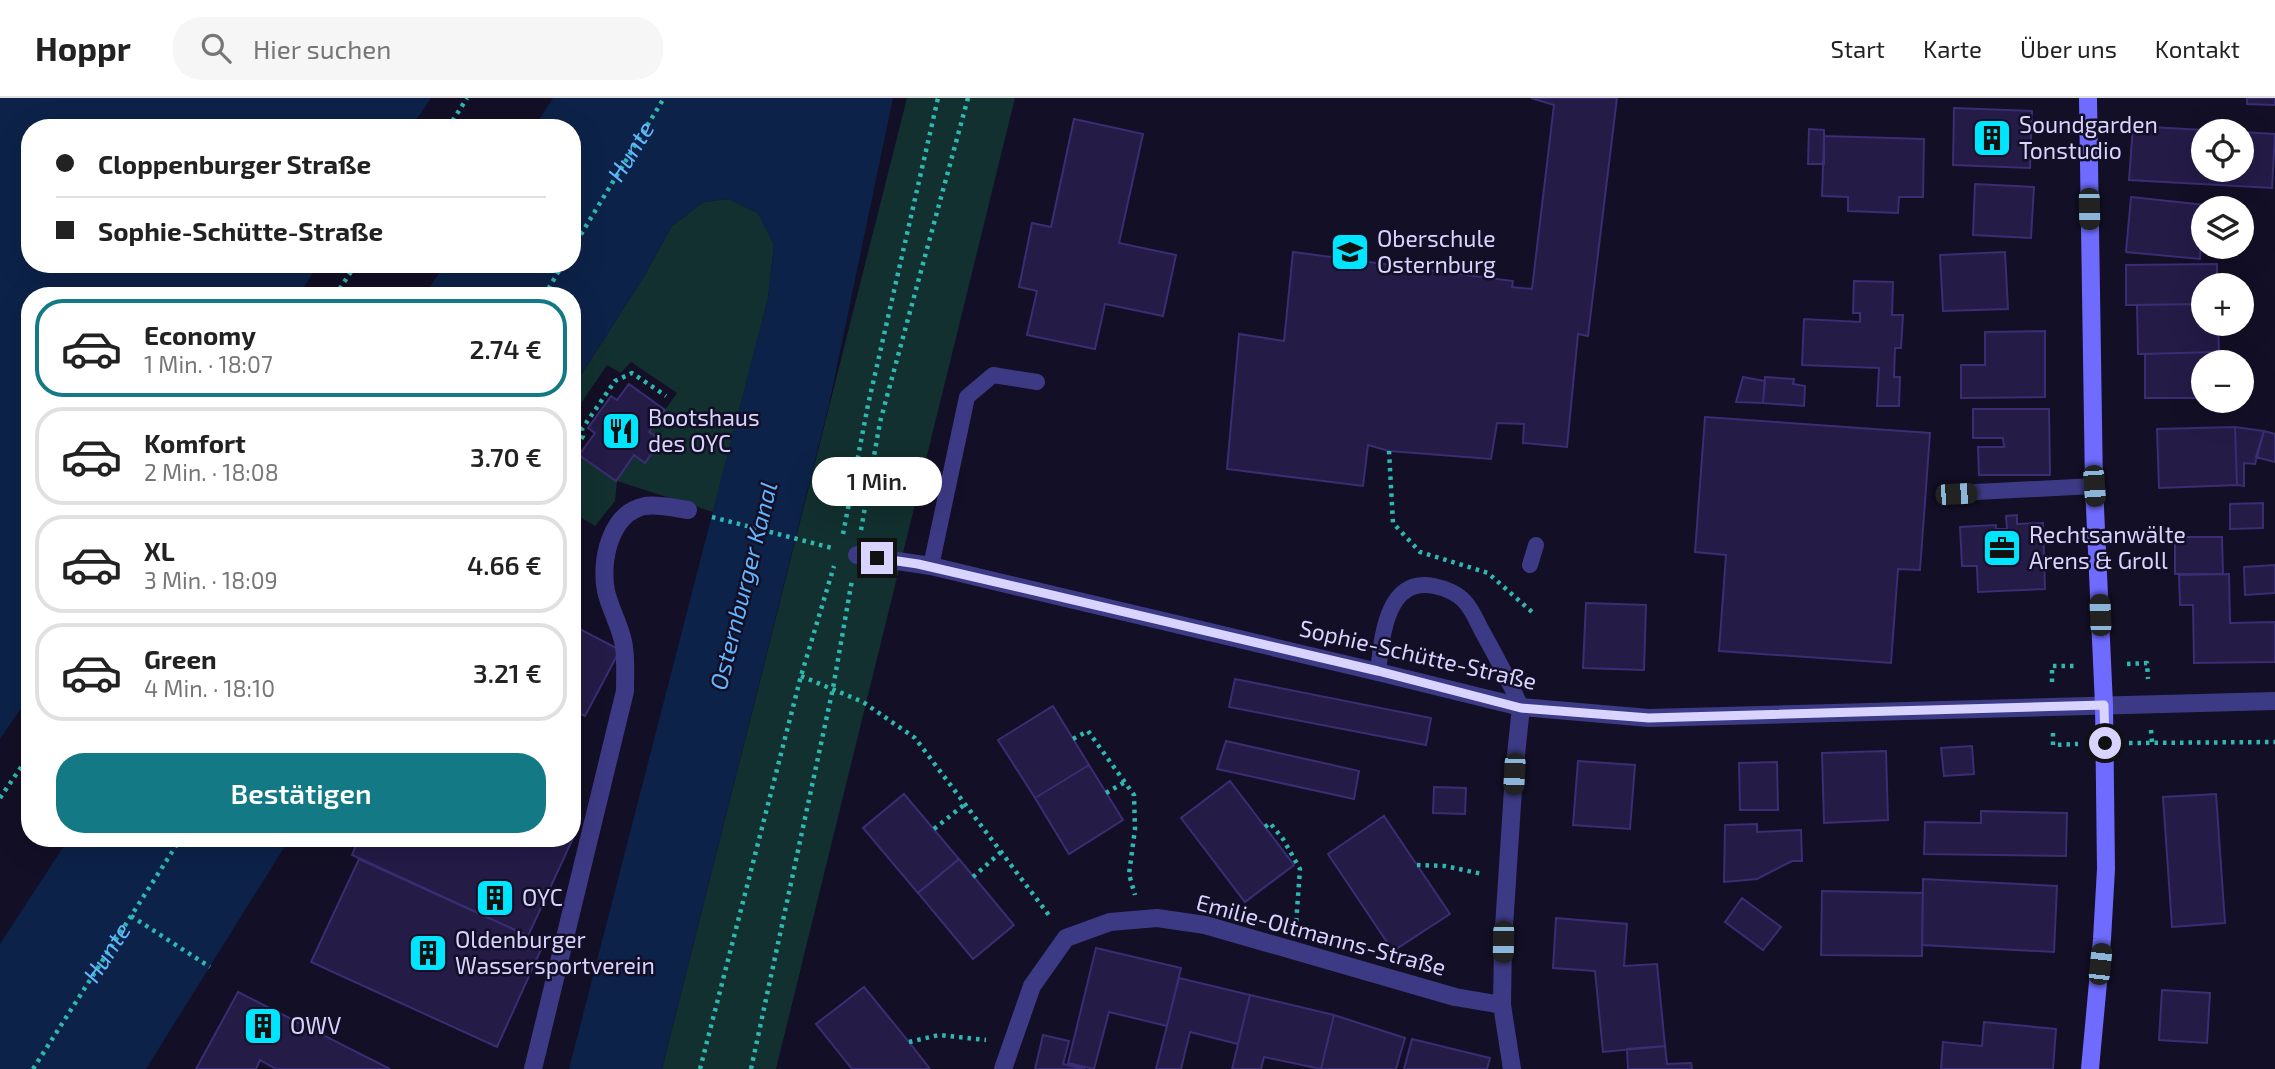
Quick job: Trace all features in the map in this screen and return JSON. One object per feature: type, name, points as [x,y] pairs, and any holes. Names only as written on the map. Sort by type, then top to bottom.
[{"type":"main road","points":[[2088,98],[2094,486],[2104,705],[2106,869],[2090,1069]]},
{"type":"street","points":[[533,1069],[625,691],[624,646],[606,588],[604,572],[607,550],[614,531],[631,511],[656,505],[688,510]]},
{"type":"street","name":"Sophie-Schütte-Straße","points":[[857,555],[930,566],[1378,671],[1521,708],[1649,718],[2275,701]]},
{"type":"street","points":[[1512,1069],[1502,1005],[1507,879],[1521,708]]},
{"type":"street","name":"Emilie-Oltmanns-Straße","points":[[1066,938],[1110,922],[1142,919],[1157,918],[1205,925],[1455,997],[1502,1005]]},
{"type":"street","points":[[1003,1069],[1032,986],[1066,938]]},
{"type":"lane","points":[[930,566],[967,397],[993,375],[1037,382]]},
{"type":"lane","points":[[1956,494],[2094,486]]},
{"type":"lane","points":[[1530,565],[1536,545]]},
{"type":"lane","points":[[1378,671],[1385,623],[1394,603],[1402,593],[1413,587],[1426,584],[1438,586],[1466,602],[1521,708]]},
{"type":"path","points":[[454,119],[467,98]]},
{"type":"path","points":[[581,234],[664,98]]},
{"type":"path","points":[[842,537],[868,405],[939,98]]},
{"type":"path","points":[[751,1069],[832,688],[880,422],[968,98]]},
{"type":"path","points":[[581,439],[582,429],[615,381],[632,373],[666,396]]},
{"type":"path","points":[[1389,451],[1393,523],[1420,552],[1488,573],[1532,612]]},
{"type":"path","points":[[688,510],[819,545]]},
{"type":"path","points":[[700,1069],[801,676],[836,562]]},
{"type":"path","points":[[801,676],[863,702],[915,738],[1066,938]]},
{"type":"path","points":[[1073,740],[1088,730],[1134,795],[1135,829],[1129,874],[1142,919]]},
{"type":"path","points":[[2152,743],[2275,742]]},
{"type":"path","points":[[0,798],[21,767]]},
{"type":"path","points":[[1106,793],[1125,782]]},
{"type":"path","points":[[934,829],[965,804]]},
{"type":"path","points":[[1265,827],[1270,823],[1283,839],[1300,869],[1295,950]]},
{"type":"path","points":[[33,1069],[175,847]]},
{"type":"path","points":[[973,877],[1001,852]]},
{"type":"path","points":[[1417,865],[1445,866],[1507,879]]},
{"type":"path","points":[[131,916],[210,967]]},
{"type":"path","points":[[909,1042],[939,1035],[1012,1043]]},
{"type":"green space","points":[[907,98],[1015,98],[776,1069],[662,1069]]},
{"type":"green space","points":[[729,199],[758,213],[774,245],[768,298],[713,512],[617,481],[615,501],[595,526],[581,517],[581,455],[634,455],[660,440],[649,432],[677,393],[631,362],[621,373],[607,365],[581,403],[581,375],[643,278],[672,226],[703,202]]},
{"type":"water","points":[[0,98],[431,98],[417,119],[21,119],[21,273],[313,273],[304,287],[21,287],[21,708],[0,739]]},
{"type":"water","points":[[553,98],[893,98],[828,409],[662,1069],[569,1069],[768,298],[774,245],[758,213],[729,199],[703,202],[672,226],[643,278],[581,375],[581,287],[430,287],[439,273],[581,273],[581,119],[540,119]]},
{"type":"water","name":"Hunte","points":[[63,847],[284,847],[146,1069],[0,1069],[0,944]]},
{"type":"building","points":[[1531,98],[1617,98],[1588,336],[1578,334],[1567,447],[1523,443],[1524,424],[1497,423],[1491,459],[1389,451],[1368,445],[1363,486],[1227,469],[1239,334],[1284,341],[1293,252],[1513,281],[1512,287],[1532,289],[1554,105]]},
{"type":"building","points":[[2247,98],[2275,98],[2275,105],[2247,104]]},
{"type":"building","name":"Soundgarden Tonstudio","points":[[1954,108],[2032,111],[2030,168],[1953,165]]},
{"type":"building","points":[[1074,119],[1143,134],[1119,243],[1176,255],[1163,316],[1105,304],[1095,349],[1027,335],[1037,291],[1019,287],[1032,223],[1051,227]]},
{"type":"building","points":[[2133,126],[2191,129],[2191,182],[2254,182],[2254,133],[2275,134],[2272,188],[2129,180]]},
{"type":"building","points":[[1809,129],[1824,130],[1824,164],[1808,164]]},
{"type":"building","points":[[1824,136],[1924,139],[1923,197],[1899,197],[1898,213],[1848,211],[1848,197],[1822,196]]},
{"type":"building","points":[[1975,184],[2034,187],[2031,238],[1973,235]]},
{"type":"building","points":[[2131,197],[2191,203],[2191,258],[2126,252]]},
{"type":"building","points":[[2005,252],[2008,309],[1943,311],[1940,255]]},
{"type":"building","points":[[2217,264],[2217,273],[2191,273],[2191,304],[2126,305],[2126,265]]},
{"type":"building","points":[[1854,281],[1893,282],[1892,315],[1903,315],[1901,348],[1895,348],[1894,377],[1900,377],[1899,406],[1877,406],[1879,368],[1802,365],[1804,319],[1860,322],[1860,313],[1853,313]]},
{"type":"building","points":[[2191,304],[2191,336],[2218,336],[2219,350],[2138,354],[2137,305]]},
{"type":"building","points":[[2045,331],[2045,397],[1961,398],[1961,365],[1985,365],[1985,332]]},
{"type":"building","points":[[2191,353],[2191,398],[2145,398],[2145,354]]},
{"type":"building","points":[[1743,377],[1765,381],[1763,403],[1736,402]]},
{"type":"building","points":[[1765,377],[1794,379],[1793,384],[1805,386],[1804,406],[1763,403]]},
{"type":"building","name":"Bootshaus des OYC","points":[[629,384],[665,410],[649,432],[661,440],[645,463],[634,455],[616,481],[581,456],[581,452],[595,433],[588,428],[611,396],[617,400]]},
{"type":"building","points":[[1973,409],[2049,409],[2050,475],[1979,475],[1978,447],[2004,447],[2003,438],[1973,438]]},
{"type":"building","points":[[1705,417],[1930,433],[1920,570],[1898,569],[1891,663],[1719,651],[1726,555],[1695,552]]},
{"type":"building","points":[[2235,427],[2237,485],[2159,488],[2157,429]]},
{"type":"building","points":[[2235,427],[2264,431],[2255,464],[2244,463],[2244,486],[2237,485]]},
{"type":"building","points":[[2264,431],[2275,434],[2275,462],[2256,457]]},
{"type":"building","points":[[2263,503],[2263,528],[2230,529],[2230,504]]},
{"type":"building","name":"Rechtsanwälte Arens & Groll","points":[[2017,515],[2017,524],[2043,523],[2045,589],[1978,592],[1977,566],[1962,566],[1960,527],[1996,525],[1996,529],[2007,529],[2006,516]]},
{"type":"building","points":[[2175,537],[2222,537],[2223,574],[2175,574]]},
{"type":"building","points":[[2275,565],[2275,593],[2245,595],[2244,567]]},
{"type":"building","points":[[2229,574],[2230,623],[2275,622],[2275,662],[2194,663],[2193,605],[2180,605],[2179,575]]},
{"type":"building","points":[[1586,603],[1646,605],[1644,670],[1583,668]]},
{"type":"building","points":[[581,630],[620,650],[585,716],[581,714]]},
{"type":"building","points":[[1235,679],[1431,718],[1426,745],[1229,707]]},
{"type":"building","points":[[1053,706],[1089,765],[1035,798],[998,740]]},
{"type":"building","points":[[1226,741],[1359,771],[1354,799],[1217,769]]},
{"type":"building","points":[[1972,746],[1974,774],[1944,776],[1941,748]]},
{"type":"building","points":[[1886,751],[1888,820],[1824,823],[1822,753]]},
{"type":"building","points":[[1578,761],[1635,765],[1630,829],[1573,825]]},
{"type":"building","points":[[1777,762],[1778,810],[1740,810],[1739,763]]},
{"type":"building","points":[[1089,765],[1123,820],[1069,854],[1035,798]]},
{"type":"building","points":[[1230,781],[1294,865],[1245,902],[1181,818]]},
{"type":"building","points":[[1434,787],[1466,788],[1465,814],[1433,813]]},
{"type":"building","points":[[904,794],[959,859],[918,893],[863,828]]},
{"type":"building","points":[[2216,794],[2225,923],[2172,927],[2163,797]]},
{"type":"building","points":[[1981,811],[2067,813],[2066,856],[1924,854],[1925,822],[1981,823]]},
{"type":"building","points":[[1384,816],[1450,914],[1393,951],[1328,854]]},
{"type":"building","points":[[1757,824],[1757,832],[1801,830],[1802,861],[1792,861],[1757,879],[1724,882],[1725,825]]},
{"type":"building","name":"OYC","points":[[355,847],[569,847],[528,936],[352,855]]},
{"type":"building","name":"Oldenburger Wassersportverein","points":[[359,859],[544,943],[497,1047],[311,962]]},
{"type":"building","points":[[959,859],[1014,925],[973,959],[918,893]]},
{"type":"building","points":[[1923,879],[2057,886],[2054,952],[1922,945]]},
{"type":"building","points":[[1822,891],[1923,893],[1922,956],[1821,955]]},
{"type":"building","points":[[1742,898],[1781,927],[1763,950],[1725,922]]},
{"type":"building","points":[[1556,918],[1627,924],[1624,966],[1657,964],[1665,1046],[1603,1052],[1595,971],[1553,968]]},
{"type":"building","points":[[1096,948],[1181,968],[1167,1026],[1109,1012],[1094,1069],[1068,1063]]},
{"type":"building","points":[[1179,978],[1250,995],[1238,1044],[1190,1032],[1181,1069],[1156,1069]]},
{"type":"building","points":[[864,987],[930,1069],[852,1069],[816,1024]]},
{"type":"building","points":[[2162,990],[2210,993],[2207,1043],[2159,1040]]},
{"type":"building","name":"OWV","points":[[238,992],[390,1069],[276,1069],[260,1060],[256,1069],[196,1069]]},
{"type":"building","points":[[1250,995],[1334,1015],[1321,1069],[1264,1057],[1261,1069],[1232,1069]]},
{"type":"building","points":[[1334,1015],[1405,1038],[1396,1069],[1321,1069]]},
{"type":"building","points":[[1984,1022],[2056,1029],[2053,1069],[1941,1069],[1943,1042],[1982,1046]]},
{"type":"building","points":[[1043,1035],[1069,1041],[1063,1064],[1085,1069],[1035,1069]]},
{"type":"building","points":[[1412,1039],[1490,1058],[1487,1069],[1404,1069]]},
{"type":"building","points":[[1665,1046],[1667,1064],[1691,1063],[1692,1069],[1628,1069],[1627,1049]]},
{"type":"place","name":"Soundgarden Tonstudio","points":[[1992,138]]},
{"type":"place","name":"Oberschule Osternburg","points":[[1350,252]]},
{"type":"place","name":"Bootshaus des OYC","points":[[621,431]]},
{"type":"place","name":"Rechtsanwälte Arens & Groll","points":[[2002,548]]},
{"type":"place","name":"OYC","points":[[495,898]]},
{"type":"place","name":"Oldenburger Wassersportverein","points":[[428,953]]},
{"type":"place","name":"OWV","points":[[263,1026]]},
{"type":"route","points":[[877,558],[918,564],[1378,671],[1521,708],[1649,718],[2104,705],[2105,743]]},
{"type":"water label","name":"Osternburger Kanal","points":[[744,586]]}]
